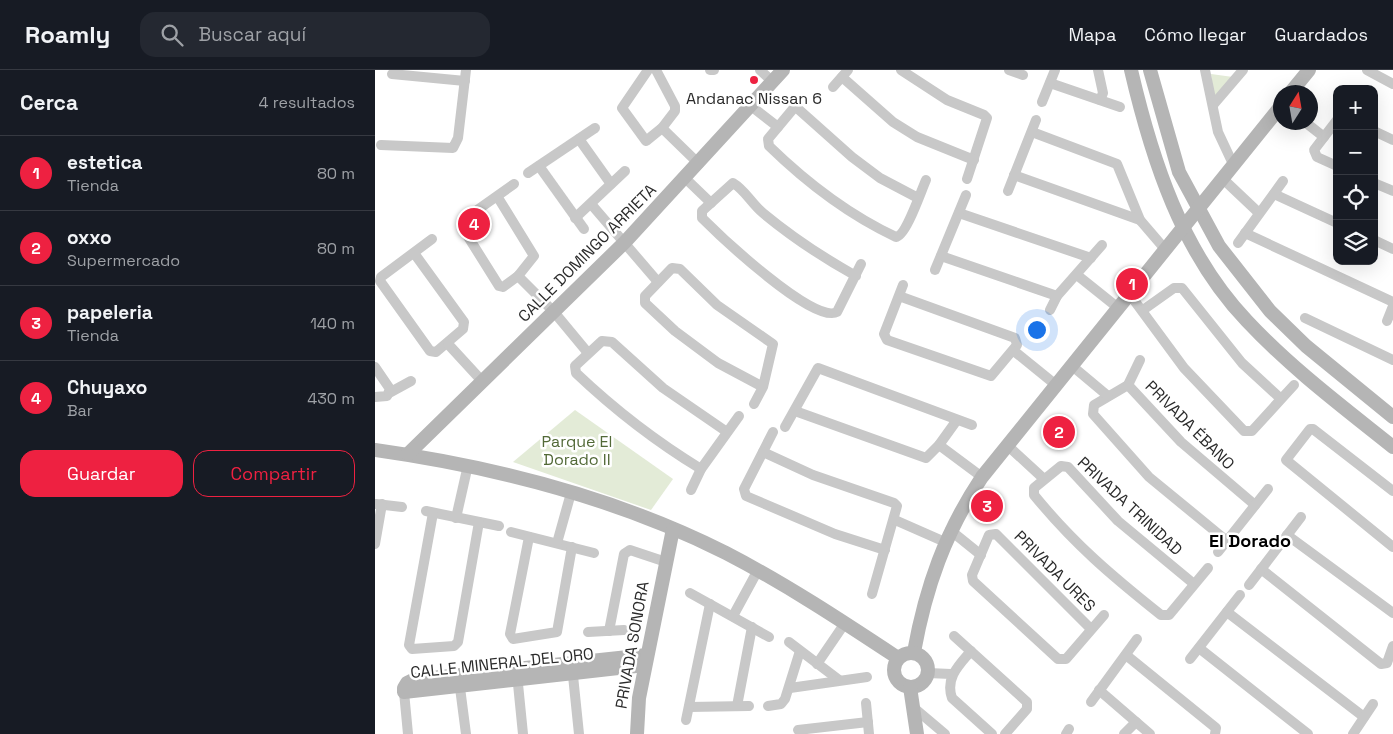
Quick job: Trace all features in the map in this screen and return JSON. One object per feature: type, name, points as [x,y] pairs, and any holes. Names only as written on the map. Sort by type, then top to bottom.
[{"type":"main road","name":"CALLE DOMINGO ARRIETA","points":[[408,454],[625,242],[699,164],[783,70]]},
{"type":"main road","points":[[1131,70],[1150,147],[1183,226],[1221,290],[1246,320],[1316,385],[1393,447]]},
{"type":"main road","points":[[1150,70],[1179,172],[1219,246],[1270,311],[1306,346],[1393,417]]},
{"type":"main road","points":[[1297,85],[1309,70]]},
{"type":"main road","points":[[914,652],[926,596],[947,536],[982,477],[1164,248],[1273,116]]},
{"type":"main road","points":[[375,450],[468,465],[571,493],[673,529],[758,570],[898,658]]},
{"type":"main road","name":"PRIVADA SONORA","points":[[637,734],[637,717],[646,660],[673,529]]},
{"type":"main road","points":[[908,652],[914,652],[924,658],[929,668],[922,683],[910,687],[896,679],[894,668],[898,658],[908,652]]},
{"type":"main road","name":"CALLE MINERAL DEL ORO","points":[[404,692],[405,686],[409,682],[517,674],[646,660]]},
{"type":"main road","points":[[910,687],[917,734]]},
{"type":"street","points":[[381,145],[447,149],[455,146],[466,70]]},
{"type":"street","points":[[648,70],[623,104],[622,111],[646,141],[673,116],[675,106],[656,70]]},
{"type":"street","points":[[709,70],[714,70]]},
{"type":"street","points":[[761,70],[773,82]]},
{"type":"street","points":[[901,70],[947,100],[984,115],[987,118],[967,179]]},
{"type":"street","points":[[1009,70],[1023,75]]},
{"type":"street","points":[[1042,102],[1055,70]]},
{"type":"street","points":[[1098,70],[1103,93],[1100,100]]},
{"type":"street","points":[[1205,70],[1218,132],[1233,164]]},
{"type":"street","points":[[1213,106],[1243,70]]},
{"type":"street","points":[[1367,70],[1393,84]]},
{"type":"street","points":[[833,87],[845,73],[870,104],[901,127],[917,137],[974,160]]},
{"type":"street","points":[[392,74],[465,81]]},
{"type":"street","points":[[1050,83],[1120,108]]},
{"type":"street","points":[[751,106],[778,127]]},
{"type":"street","points":[[918,198],[880,178],[852,157],[801,110],[793,110],[768,139],[769,146],[799,175],[868,224],[895,237],[900,237],[918,198],[925,180]]},
{"type":"street","points":[[1008,191],[1036,120]]},
{"type":"street","points":[[1333,125],[1314,150],[1314,154],[1333,164]]},
{"type":"street","points":[[528,174],[595,128]]},
{"type":"street","points":[[662,128],[699,164]]},
{"type":"street","points":[[1315,130],[1323,137]]},
{"type":"street","points":[[1032,132],[1117,164],[1140,220],[1164,248]]},
{"type":"street","points":[[1378,133],[1393,140]]},
{"type":"street","points":[[579,139],[611,184]]},
{"type":"street","points":[[539,166],[584,229]]},
{"type":"street","points":[[575,218],[625,171]]},
{"type":"street","points":[[1015,175],[1140,220]]},
{"type":"street","points":[[685,178],[711,203]]},
{"type":"street","points":[[1222,178],[1259,213]]},
{"type":"street","points":[[1237,243],[1283,181]]},
{"type":"street","points":[[856,276],[818,255],[788,234],[759,210],[733,183],[702,211],[702,218],[749,262],[800,300],[833,314],[837,312],[856,276],[861,264]]},
{"type":"street","points":[[497,196],[534,252],[533,259],[507,286],[499,286],[462,227],[463,220],[497,196],[514,184]]},
{"type":"street","points":[[1378,185],[1393,191]]},
{"type":"street","points":[[1274,194],[1333,221]]},
{"type":"street","points":[[935,270],[966,195]]},
{"type":"street","points":[[591,204],[658,282]]},
{"type":"street","points":[[959,213],[1091,258]]},
{"type":"street","points":[[1245,233],[1393,302]]},
{"type":"street","points":[[414,253],[464,322],[463,329],[437,352],[430,351],[380,285],[381,278],[432,239]]},
{"type":"street","points":[[1378,242],[1393,249]]},
{"type":"street","points":[[1050,310],[1057,296],[1102,245]]},
{"type":"street","points":[[941,256],[1057,296]]},
{"type":"street","points":[[754,404],[763,387],[773,344],[717,305],[680,268],[672,268],[645,296],[645,304],[675,331],[718,364],[763,387]]},
{"type":"street","points":[[1077,275],[1117,307]]},
{"type":"street","points":[[518,276],[555,312],[588,353]]},
{"type":"street","points":[[899,296],[1015,338],[1018,341],[1014,351],[995,375],[988,376],[887,340],[884,334],[903,285]]},
{"type":"street","points":[[1143,310],[1174,288],[1182,288],[1242,363],[1280,398]]},
{"type":"street","points":[[1129,292],[1184,368],[1244,431],[1252,430],[1294,385]]},
{"type":"street","points":[[1387,321],[1393,306]]},
{"type":"street","points":[[1305,318],[1389,358],[1393,364]]},
{"type":"street","points":[[701,469],[631,422],[576,374],[575,366],[602,341],[611,342],[663,388],[727,432]]},
{"type":"street","points":[[448,344],[482,381]]},
{"type":"street","points":[[1014,351],[1056,385]]},
{"type":"street","name":"PRIVADA ÉBANO","points":[[1140,360],[1128,385],[1094,405],[1093,414],[1149,477],[1227,542]]},
{"type":"street","points":[[1071,366],[1108,396]]},
{"type":"street","points":[[375,367],[389,386],[389,394]]},
{"type":"street","points":[[785,427],[816,370],[821,368],[972,425]]},
{"type":"street","points":[[375,397],[384,398],[411,381]]},
{"type":"street","name":"PRIVADA ÉBANO","points":[[1128,385],[1181,442],[1255,505]]},
{"type":"street","points":[[795,411],[921,458],[930,456],[957,420]]},
{"type":"street","points":[[691,490],[701,469],[739,416]]},
{"type":"street","points":[[1393,491],[1313,428],[1286,460],[1393,547]]},
{"type":"street","points":[[773,432],[744,489],[746,496],[835,534],[885,550]]},
{"type":"street","points":[[939,445],[982,477]]},
{"type":"street","points":[[1007,445],[1045,479],[1034,488],[1034,495],[1061,529],[1089,556],[1161,615],[1169,615],[1208,568]]},
{"type":"street","points":[[763,452],[813,475],[894,503],[897,510],[895,520],[871,594]]},
{"type":"street","points":[[457,518],[468,465]]},
{"type":"street","name":"PRIVADA TRINIDAD","points":[[1045,479],[1061,466],[1068,466],[1118,521],[1194,584]]},
{"type":"street","points":[[1218,552],[1269,489]]},
{"type":"street","points":[[557,544],[571,493]]},
{"type":"street","points":[[375,544],[378,504],[402,507]]},
{"type":"street","points":[[479,522],[457,642],[454,646],[412,649],[409,644],[430,512],[499,526]]},
{"type":"street","points":[[1249,585],[1301,517]]},
{"type":"street","points":[[895,520],[947,536],[981,555]]},
{"type":"street","points":[[511,532],[595,553]]},
{"type":"street","name":"PRIVADA URES","points":[[1091,629],[996,534],[989,535],[972,575],[973,581],[1058,659],[1066,659],[1103,615]]},
{"type":"street","points":[[1287,535],[1393,613]]},
{"type":"street","points":[[529,537],[510,634],[513,639],[557,632],[572,547]]},
{"type":"street","name":"PRIVADA SONORA","points":[[609,631],[624,554],[629,550],[666,562]]},
{"type":"street","points":[[1261,569],[1381,664],[1387,663],[1393,646]]},
{"type":"street","points":[[733,616],[758,570]]},
{"type":"street","points":[[690,594],[769,637]]},
{"type":"street","points":[[1190,660],[1240,595]]},
{"type":"street","points":[[686,720],[709,604]]},
{"type":"street","points":[[1227,612],[1365,717]]},
{"type":"street","points":[[817,664],[845,623]]},
{"type":"street","points":[[737,706],[752,627]]},
{"type":"street","name":"PRIVADA SONORA","points":[[588,632],[624,630]]},
{"type":"street","points":[[954,636],[1027,702],[1027,709],[1005,734]]},
{"type":"street","points":[[1091,702],[1137,639]]},
{"type":"street","points":[[789,642],[839,680]]},
{"type":"street","points":[[1199,648],[1308,734]]},
{"type":"street","points":[[768,706],[781,704],[790,688],[801,651]]},
{"type":"street","points":[[971,651],[951,674],[952,698],[992,734]]},
{"type":"street","points":[[1126,655],[1216,728],[1215,734]]},
{"type":"street","points":[[573,668],[579,734]]},
{"type":"street","points":[[928,673],[951,674]]},
{"type":"street","points":[[517,674],[523,734]]},
{"type":"street","points":[[790,688],[867,677]]},
{"type":"street","points":[[459,679],[466,734]]},
{"type":"street","points":[[1099,690],[1151,734]]},
{"type":"street","points":[[404,692],[408,734]]},
{"type":"street","points":[[866,703],[869,734]]},
{"type":"street","points":[[1354,734],[1373,704]]},
{"type":"street","points":[[689,707],[749,706]]},
{"type":"street","points":[[913,707],[945,734]]},
{"type":"street","points":[[798,730],[868,722]]},
{"type":"street","points":[[1124,734],[1136,722]]},
{"type":"green space","points":[[1211,74],[1233,77],[1214,97]]},
{"type":"green space","name":"Parque El Dorado II","points":[[575,410],[673,479],[651,510],[513,462]]},
{"type":"place","name":"Andanac Nissan 6","points":[[754,80]]},
{"type":"place","name":"Chuyaxo","points":[[474,224]]},
{"type":"place","name":"estetica","points":[[1132,284]]},
{"type":"place","name":"oxxo","points":[[1059,432]]},
{"type":"place","name":"papeleria","points":[[987,506]]},
{"type":"district","name":"El Dorado","points":[[1250,540]]}]
